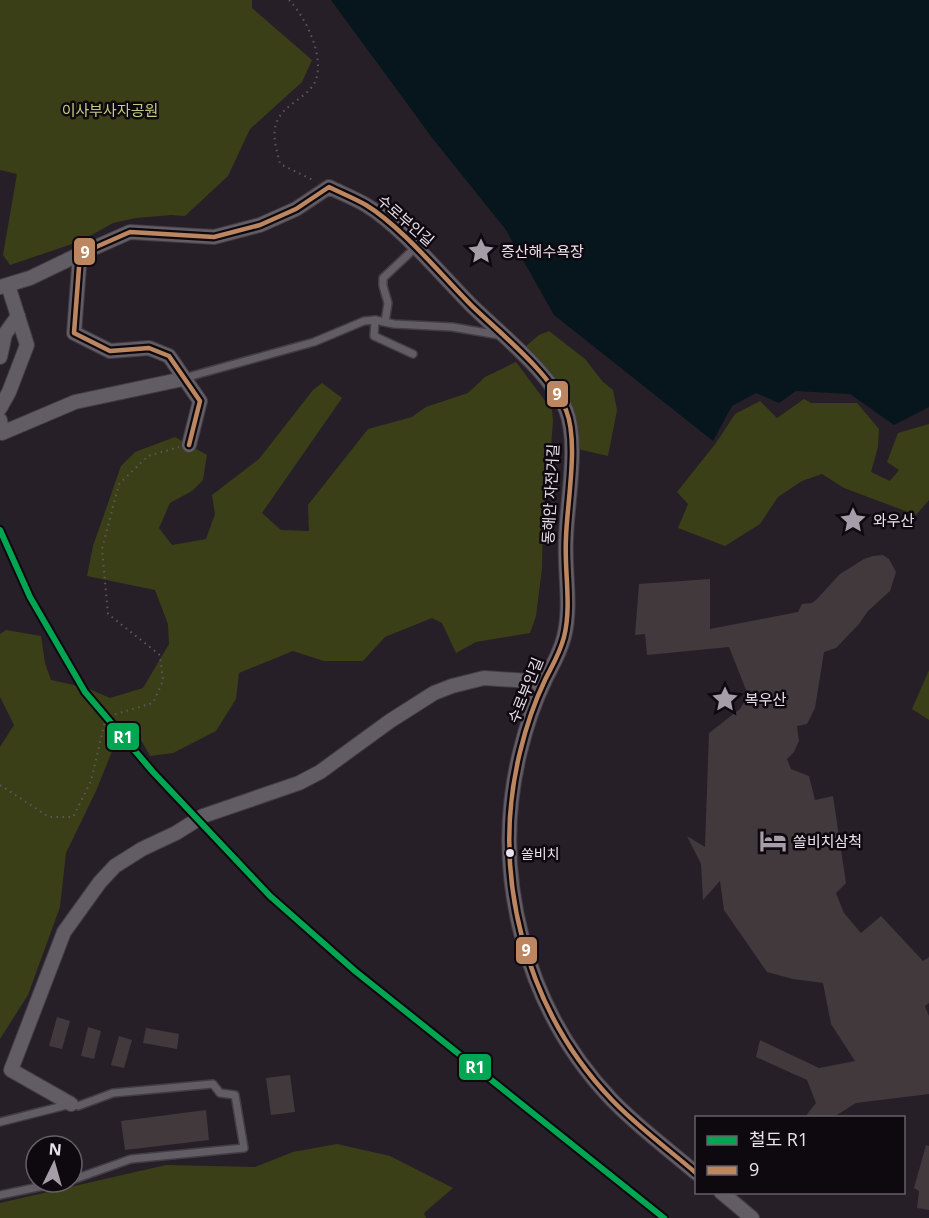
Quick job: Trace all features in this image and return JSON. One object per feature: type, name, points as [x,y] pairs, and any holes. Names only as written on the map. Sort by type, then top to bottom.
[{"type":"street","name":"수로부인길","points":[[328,188],[367,206],[395,228],[533,365],[566,410],[570,425],[571,455],[565,540],[566,622],[561,648],[532,710],[519,753],[510,813],[511,880],[514,904],[523,943],[555,1021],[578,1058],[610,1098],[629,1117],[695,1172]]},
{"type":"street","points":[[0,408],[9,392],[27,345],[18,316],[4,286],[30,278],[130,232],[214,237],[249,228],[296,209],[328,188]]},
{"type":"street","points":[[80,254],[74,333],[110,351],[149,348],[169,356],[200,401],[189,445]]},
{"type":"street","points":[[0,357],[5,334],[18,316]]},
{"type":"street","points":[[0,420],[2,433],[75,402],[183,379]]},
{"type":"street","points":[[71,1104],[11,1070],[64,932],[100,882],[115,866],[203,816],[299,783],[342,757],[412,706],[443,689],[484,678],[544,682]]},
{"type":"street","points":[[723,1194],[752,1218]]},
{"type":"lane","points":[[384,322],[388,303],[383,278],[415,248]]},
{"type":"lane","points":[[375,320],[374,336],[413,354]]},
{"type":"lane","points":[[183,379],[314,342],[351,325],[375,320],[394,324],[452,327],[501,335]]},
{"type":"lane","points":[[0,1122],[71,1104],[78,1106],[113,1093],[213,1084],[220,1093],[235,1095],[244,1148],[131,1159],[84,1176]]},
{"type":"lane","points":[[0,1195],[24,1190]]},
{"type":"path","points":[[289,0],[301,12],[319,56],[315,83],[288,107],[276,123],[274,141],[280,164],[328,188]]},
{"type":"path","points":[[0,785],[50,817],[74,817],[91,781],[106,717],[153,703],[163,681],[160,655],[108,614],[102,549],[119,484],[148,456],[189,445]]},
{"type":"green space","name":"이사부사자공원","points":[[0,0],[252,0],[252,8],[312,60],[302,82],[250,129],[228,176],[185,216],[136,218],[113,223],[81,241],[10,265],[3,255],[17,174],[0,170]]},
{"type":"green space","points":[[549,331],[585,359],[603,382],[613,390],[617,410],[608,456],[578,449],[574,411],[565,392],[526,346],[539,335]]},
{"type":"green space","points":[[516,362],[552,410],[553,421],[548,485],[543,504],[542,568],[536,616],[530,633],[476,642],[456,653],[442,623],[432,618],[385,637],[363,661],[324,661],[293,651],[239,673],[236,699],[216,731],[173,753],[150,756],[140,738],[119,734],[96,791],[66,853],[60,907],[28,995],[0,1039],[0,747],[14,725],[0,697],[0,634],[6,630],[41,636],[45,663],[51,680],[87,688],[110,698],[143,688],[169,644],[168,624],[155,590],[87,576],[93,546],[121,466],[135,452],[175,437],[207,455],[203,480],[192,491],[170,503],[159,528],[172,545],[206,539],[215,514],[212,495],[259,459],[313,390],[322,383],[342,398],[262,513],[281,530],[309,531],[308,505],[368,429],[412,417],[426,407],[468,393],[485,377]]},
{"type":"green space","points":[[804,399],[811,403],[857,403],[879,429],[878,447],[871,472],[890,481],[899,470],[887,462],[898,433],[929,424],[929,500],[916,515],[844,488],[822,474],[802,481],[778,497],[760,524],[725,546],[678,528],[688,504],[677,492],[716,443],[735,414],[760,401],[777,418]]},
{"type":"green space","points":[[929,670],[929,720],[912,709]]},
{"type":"green space","points":[[337,1144],[390,1156],[453,1188],[424,1213],[426,1218],[0,1218],[0,1203],[39,1194],[84,1194],[84,1184],[166,1165],[255,1167],[293,1152]]},
{"type":"shaded area","points":[[331,0],[929,0],[929,407],[894,425],[850,394],[796,391],[779,403],[756,393],[732,406],[713,441],[554,315],[506,230],[433,139]]},
{"type":"building","name":"쏠비치삼척","points":[[883,555],[889,559],[896,572],[890,591],[868,611],[836,648],[824,652],[815,708],[807,724],[797,726],[799,741],[794,752],[787,759],[791,769],[809,776],[815,800],[833,796],[846,883],[836,893],[844,913],[861,933],[881,916],[923,961],[929,957],[929,1003],[925,1006],[929,1016],[929,1094],[856,1103],[835,1116],[806,1116],[816,1103],[807,1080],[756,1057],[760,1040],[819,1068],[855,1061],[831,1024],[823,983],[793,979],[767,972],[724,910],[720,881],[703,900],[701,864],[687,836],[705,847],[709,733],[740,709],[748,695],[729,647],[647,655],[645,634],[635,635],[639,584],[710,579],[710,629],[798,612],[802,604],[812,603],[840,574],[873,556]]},
{"type":"building","points":[[57,1017],[70,1021],[62,1049],[49,1046]]},
{"type":"building","points":[[88,1027],[101,1031],[94,1059],[81,1056]]},
{"type":"building","points":[[146,1028],[179,1034],[177,1049],[143,1043]]},
{"type":"building","points":[[119,1036],[132,1040],[124,1068],[111,1065]]},
{"type":"building","points":[[290,1075],[295,1112],[271,1115],[266,1078]]},
{"type":"building","points":[[206,1110],[209,1140],[125,1150],[121,1121]]},
{"type":"building","points":[[926,1145],[929,1146],[929,1210],[917,1208],[919,1191],[914,1188]]},
{"type":"rail line","name":"R1","points":[[0,530],[30,597],[85,692],[153,772],[270,896],[355,971],[664,1218]]},
{"type":"transit line","name":"9","points":[[189,445],[200,401],[169,356],[149,348],[110,351],[74,333],[80,254],[130,232],[214,237],[260,225],[296,209],[329,187],[380,214],[537,368],[559,396],[566,410],[572,438],[566,538],[568,600],[566,625],[560,648],[534,706],[520,752],[512,798],[509,845],[513,892],[522,938],[537,982],[557,1024],[582,1064],[622,1110],[695,1172]]},
{"type":"place","name":"증산해수욕장","points":[[481,251]]},
{"type":"place","name":"와우산","points":[[853,520]]},
{"type":"place","name":"복우산","points":[[725,699]]},
{"type":"place","name":"쏠비치삼척","points":[[773,841]]},
{"type":"place","name":"쏠비치","points":[[510,853]]}]
